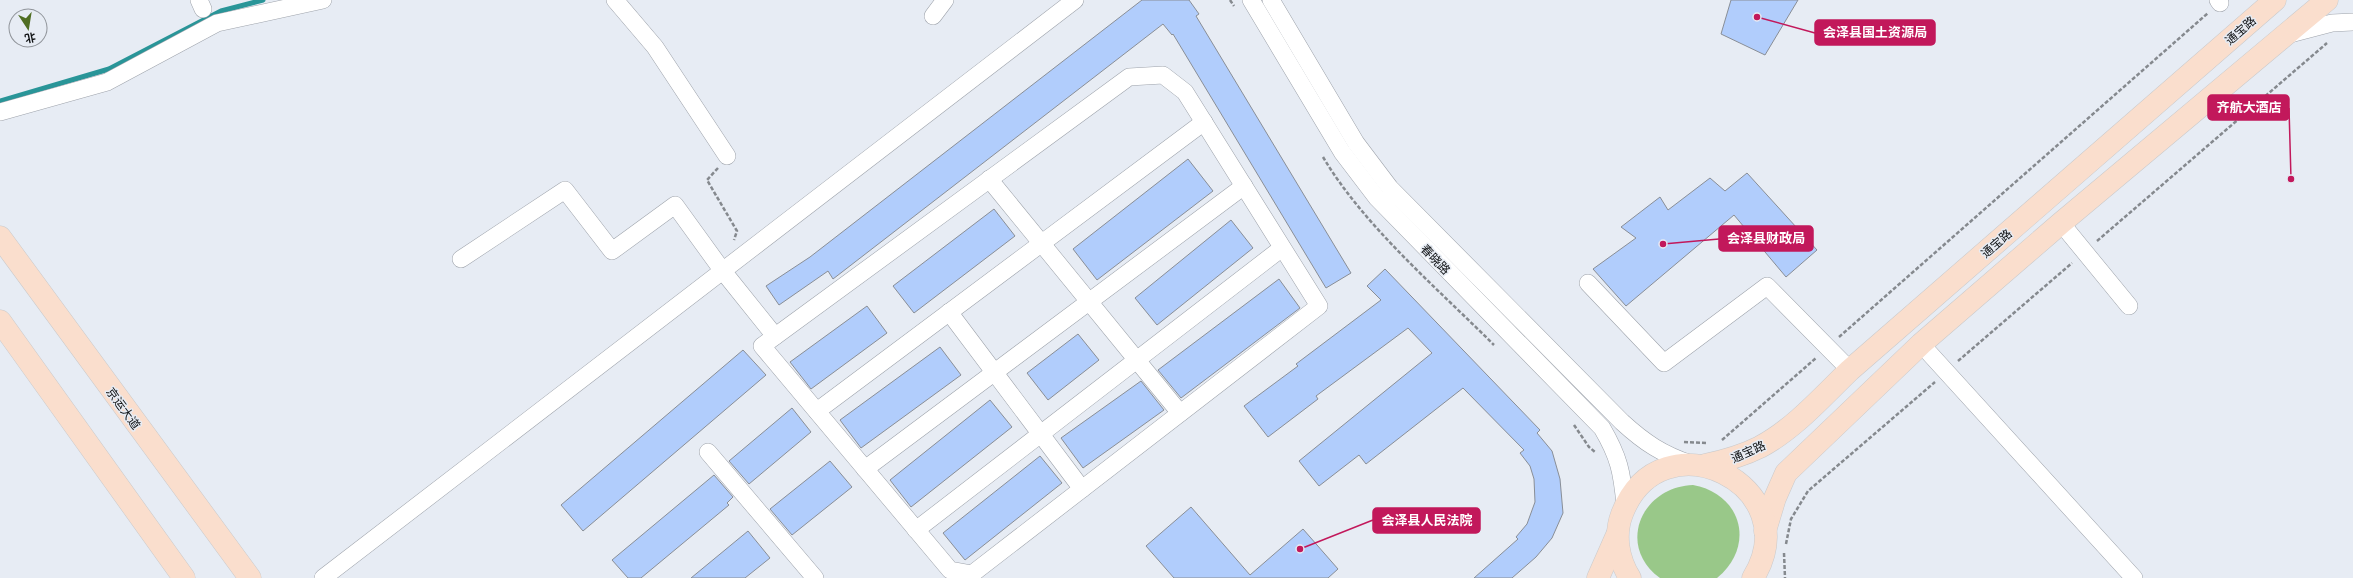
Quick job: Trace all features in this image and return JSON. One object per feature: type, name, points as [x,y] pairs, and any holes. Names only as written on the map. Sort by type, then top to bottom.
[{"type":"main road","name":"通宝路","points":[[1625,505],[1632,494],[1652,475],[1665,469],[1733,459],[1760,447],[1786,431],[1850,370],[2275,0]]},
{"type":"main road","points":[[1753,578],[1764,568],[1765,531],[1775,498],[1786,474],[1921,344],[2061,223],[2327,0]]},
{"type":"main road","name":"京运大道","points":[[0,238],[250,578]]},
{"type":"main road","points":[[0,322],[184,578]]},
{"type":"main road","points":[[1698,465],[1718,469],[1741,483],[1758,505],[1765,531]]},
{"type":"main road","points":[[1598,578],[1618,532],[1625,505]]},
{"type":"main road","points":[[1618,532],[1620,558],[1630,578]]},
{"type":"street","points":[[0,112],[107,82],[217,23],[322,0]]},
{"type":"street","points":[[615,0],[655,47],[728,156]]},
{"type":"street","points":[[933,16],[945,0]]},
{"type":"street","points":[[322,578],[1075,0]]},
{"type":"street","name":"春晓路","points":[[1251,0],[1342,152],[1377,198],[1602,428],[1616,452],[1623,474],[1625,505]]},
{"type":"street","name":"春晓路","points":[[1271,0],[1356,143],[1390,188],[1643,442],[1666,455],[1698,465]]},
{"type":"street","points":[[2284,36],[2312,27],[2352,22]]},
{"type":"street","points":[[1162,75],[1185,92],[1319,306],[972,574],[950,570],[762,346],[989,179],[1129,77],[1162,75]]},
{"type":"street","points":[[817,411],[1204,122]]},
{"type":"street","points":[[989,179],[1180,413]]},
{"type":"street","points":[[865,469],[1244,186]]},
{"type":"street","points":[[461,259],[565,190],[612,251],[675,205],[722,270],[775,336]]},
{"type":"street","points":[[2061,223],[2129,306]]},
{"type":"street","points":[[916,530],[1282,248]]},
{"type":"street","points":[[1588,283],[1664,363],[1767,286],[1850,370]]},
{"type":"street","points":[[949,312],[1082,489]]},
{"type":"street","points":[[1921,344],[2134,578]]},
{"type":"street","points":[[708,452],[815,578]]},
{"type":"path","points":[[1718,444],[2219,2]]},
{"type":"path","points":[[1785,578],[1784,552],[1791,520],[1808,491],[2352,22]]},
{"type":"path","points":[[722,270],[737,231],[707,180],[728,156]]},
{"type":"path","points":[[1679,442],[1710,444]]},
{"type":"green space","points":[[1693,485],[1710,490],[1723,499],[1732,510],[1738,523],[1739,537],[1737,551],[1729,565],[1717,578],[1660,578],[1647,565],[1639,550],[1637,535],[1640,520],[1648,507],[1660,496],[1675,488]]},
{"type":"building","points":[[1142,0],[1189,0],[1199,14],[1196,16],[1351,273],[1326,288],[1173,34],[1172,35],[1163,24],[833,279],[828,271],[779,305],[766,286],[810,257]]},
{"type":"building","points":[[1731,0],[1798,0],[1765,55],[1721,34]]},
{"type":"building","points":[[1188,159],[1213,191],[1097,280],[1073,249]]},
{"type":"building","points":[[1747,173],[1817,250],[1786,277],[1734,215],[1626,306],[1593,269],[1636,238],[1621,227],[1660,197],[1668,210],[1710,178],[1725,191]]},
{"type":"building","points":[[994,209],[1015,236],[914,313],[893,286]]},
{"type":"building","points":[[1231,220],[1253,248],[1157,325],[1135,298]]},
{"type":"building","points":[[1385,269],[1540,430],[1537,433],[1552,451],[1560,479],[1563,513],[1552,538],[1536,557],[1512,578],[1474,578],[1518,539],[1516,537],[1527,524],[1535,502],[1534,479],[1530,466],[1520,453],[1524,450],[1463,388],[1366,464],[1359,455],[1319,486],[1299,461],[1432,353],[1408,328],[1316,396],[1318,399],[1268,437],[1244,406],[1298,366],[1296,364],[1381,300],[1367,286]]},
{"type":"building","points":[[1279,279],[1300,308],[1181,398],[1158,370]]},
{"type":"building","points":[[867,306],[887,333],[811,389],[790,362]]},
{"type":"building","points":[[1078,334],[1099,360],[1048,400],[1027,373]]},
{"type":"building","points":[[940,347],[961,375],[861,448],[840,420]]},
{"type":"building","points":[[743,350],[766,375],[583,531],[561,505]]},
{"type":"building","points":[[1141,381],[1164,410],[1083,468],[1061,438]]},
{"type":"building","points":[[990,400],[1012,427],[911,507],[890,480]]},
{"type":"building","points":[[792,408],[811,432],[749,484],[729,461]]},
{"type":"building","points":[[1040,456],[1062,483],[965,560],[943,533]]},
{"type":"building","points":[[830,461],[852,487],[792,535],[770,509]]},
{"type":"building","points":[[714,475],[733,497],[727,503],[729,505],[641,578],[628,578],[612,560]]},
{"type":"building","points":[[1191,507],[1250,575],[1303,529],[1338,569],[1328,578],[1174,578],[1146,546]]},
{"type":"building","points":[[748,531],[770,558],[745,578],[691,578]]},
{"type":"waterway","points":[[0,101],[109,69],[221,11],[263,0]]},
{"type":"place","name":"会泽县国土资源局","points":[[1757,17]]},
{"type":"place","name":"齐航大酒店","points":[[2291,179]]},
{"type":"place","name":"会泽县财政局","points":[[1663,244]]},
{"type":"place","name":"会泽县人民法院","points":[[1300,549]]}]
